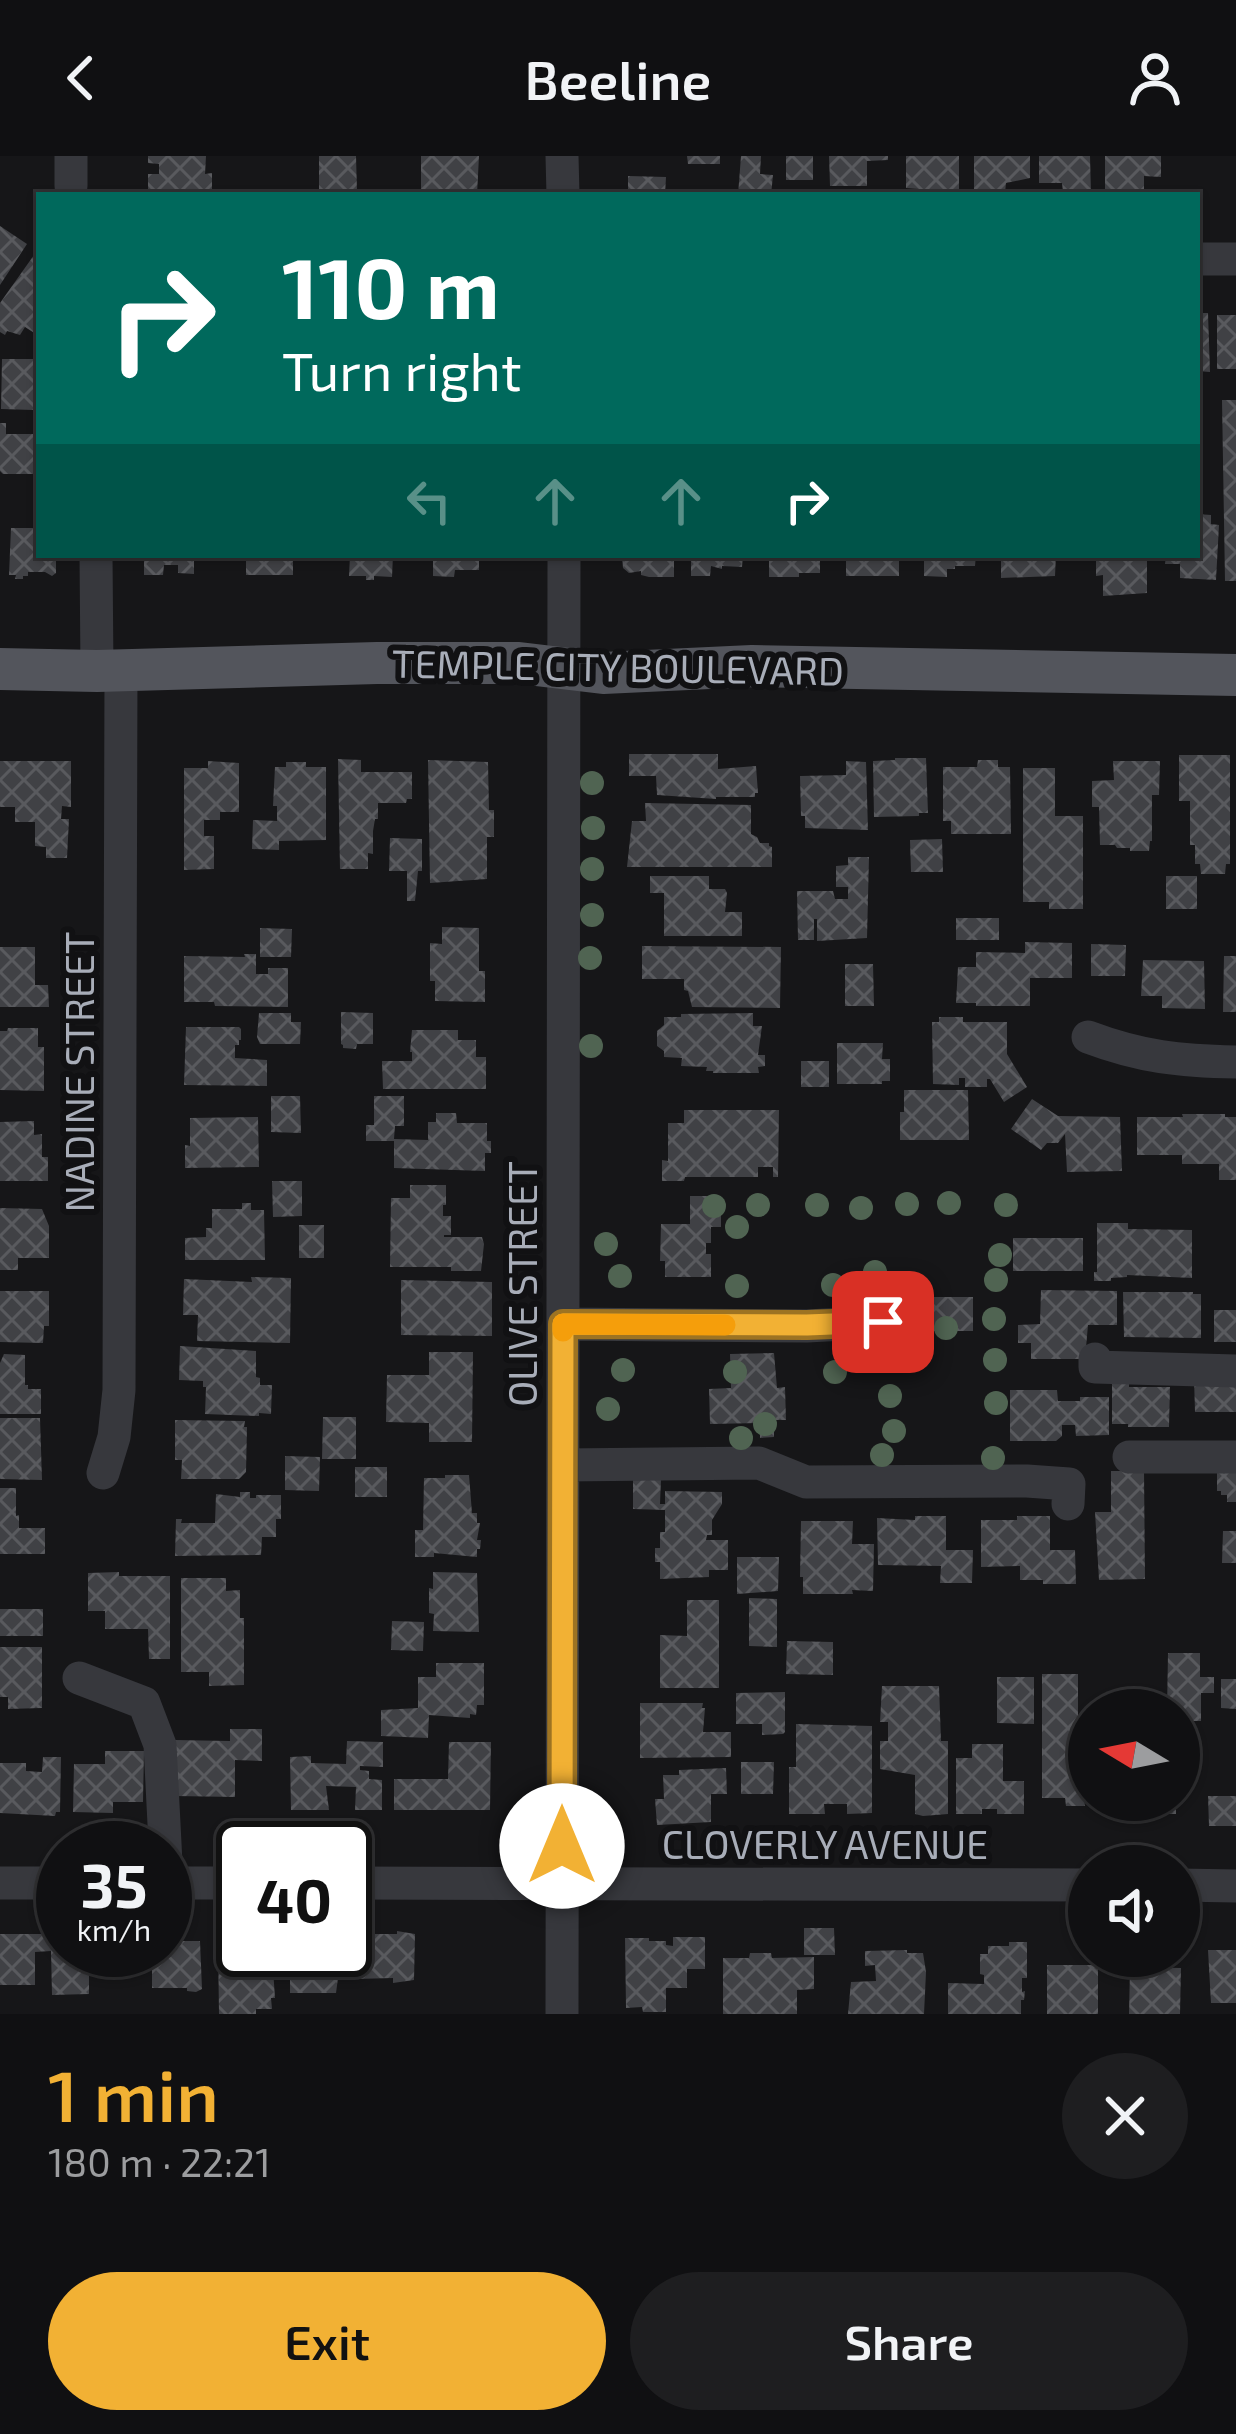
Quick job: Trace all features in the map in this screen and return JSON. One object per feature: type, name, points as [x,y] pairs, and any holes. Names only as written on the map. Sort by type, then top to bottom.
[{"type":"main road","name":"TEMPLE CITY BOULEVARD","points":[[0,669],[519,663],[603,674],[752,666],[1236,675]]},
{"type":"street","points":[[562,156],[562,192]]},
{"type":"street","points":[[1200,259],[1236,259]]},
{"type":"street","name":"NADINE STREET","points":[[97,558],[109,670],[118,1390],[114,1437],[103,1473]]},
{"type":"street","name":"OLIVE STREET","points":[[562,2014],[564,558]]},
{"type":"street","points":[[1088,1037],[1125,1052],[1236,1062]]},
{"type":"street","points":[[563,1324],[883,1322]]},
{"type":"street","points":[[1095,1359],[1095,1367],[1236,1371]]},
{"type":"street","points":[[1129,1457],[1236,1457]]},
{"type":"street","points":[[562,1465],[759,1462],[806,1482],[1069,1484],[1068,1504]]},
{"type":"street","points":[[79,1678],[144,1703],[160,1744],[163,1821]]},
{"type":"street","points":[[0,1883],[36,1883]]},
{"type":"street","name":"CLOVERLY AVENUE","points":[[372,1883],[1068,1885]]},
{"type":"street","points":[[1200,1886],[1236,1886]]},
{"type":"building","points":[[148,156],[206,156],[205,174],[212,173],[212,192],[148,192],[148,174],[159,174],[159,164],[148,163]]},
{"type":"building","points":[[319,156],[356,156],[357,191],[319,192]]},
{"type":"building","points":[[421,156],[479,156],[477,192],[421,192]]},
{"type":"building","points":[[687,156],[720,156],[720,164],[688,164]]},
{"type":"building","points":[[741,156],[761,156],[760,174],[773,175],[771,192],[738,192]]},
{"type":"building","points":[[786,156],[813,156],[813,180],[786,180]]},
{"type":"building","points":[[829,156],[888,156],[888,160],[867,161],[867,186],[830,186]]},
{"type":"building","points":[[906,156],[959,156],[959,192],[906,188]]},
{"type":"building","points":[[974,156],[1030,156],[1030,178],[1006,183],[1005,192],[974,192]]},
{"type":"building","points":[[1039,156],[1090,156],[1091,192],[1063,192],[1062,183],[1039,183]]},
{"type":"building","points":[[1105,156],[1161,156],[1161,177],[1144,176],[1144,192],[1105,192]]},
{"type":"building","points":[[628,176],[666,177],[665,192],[628,192]]},
{"type":"building","points":[[0,226],[27,244],[0,285]]},
{"type":"building","points":[[36,252],[36,334],[25,327],[20,335],[0,332],[0,303]]},
{"type":"building","points":[[1200,313],[1208,313],[1210,372],[1200,371]]},
{"type":"building","points":[[1217,315],[1236,315],[1236,369],[1217,369]]},
{"type":"building","points":[[2,359],[36,359],[36,419],[33,410],[1,409]]},
{"type":"building","points":[[1222,400],[1236,400],[1236,581],[1225,581]]},
{"type":"building","points":[[0,423],[6,423],[6,434],[35,434],[35,474],[0,471]]},
{"type":"building","points":[[1200,514],[1211,515],[1211,524],[1219,525],[1216,580],[1180,578],[1180,564],[1165,564],[1166,558],[1200,558]]},
{"type":"building","points":[[11,528],[36,528],[36,558],[56,558],[56,573],[28,572],[23,579],[9,575]]},
{"type":"building","points":[[144,558],[194,558],[194,574],[178,573],[178,565],[164,565],[163,575],[144,575]]},
{"type":"building","points":[[246,558],[293,558],[293,575],[246,575]]},
{"type":"building","points":[[350,558],[393,558],[392,577],[366,580],[366,576],[349,576]]},
{"type":"building","points":[[433,558],[479,558],[479,570],[455,570],[454,577],[433,576]]},
{"type":"building","points":[[622,558],[674,558],[674,577],[649,577],[623,568]]},
{"type":"building","points":[[691,558],[743,558],[742,567],[711,566],[710,576],[691,576]]},
{"type":"building","points":[[769,558],[820,558],[820,573],[769,577]]},
{"type":"building","points":[[846,558],[899,558],[899,576],[846,576]]},
{"type":"building","points":[[924,558],[976,558],[975,566],[947,569],[947,577],[924,576]]},
{"type":"building","points":[[1001,558],[1056,558],[1055,576],[1001,578]]},
{"type":"building","points":[[1096,558],[1147,558],[1147,593],[1103,596],[1103,575],[1096,576]]},
{"type":"building","points":[[629,754],[718,754],[718,769],[756,766],[758,793],[716,799],[657,795],[656,776],[629,776]]},
{"type":"building","points":[[1179,755],[1230,755],[1230,864],[1225,874],[1201,874],[1200,864],[1195,864],[1190,801],[1179,801]]},
{"type":"building","points":[[926,758],[928,813],[874,817],[873,761]]},
{"type":"building","points":[[338,759],[361,760],[361,772],[412,772],[412,799],[378,803],[368,869],[340,869]]},
{"type":"building","points":[[428,760],[488,762],[494,837],[487,837],[487,879],[430,883]]},
{"type":"building","points":[[978,760],[998,760],[998,767],[1010,767],[1011,834],[951,834],[951,821],[943,821],[943,767],[977,767]]},
{"type":"building","points":[[0,761],[71,761],[71,807],[62,806],[61,819],[69,819],[67,858],[46,858],[46,847],[35,846],[35,822],[15,822],[15,807],[0,807]]},
{"type":"building","points":[[208,761],[239,763],[239,812],[220,812],[220,820],[204,820],[204,836],[214,836],[214,869],[184,870],[184,768],[208,768]]},
{"type":"building","points":[[846,761],[866,762],[868,830],[805,828],[800,776],[846,775]]},
{"type":"building","points":[[1113,761],[1160,761],[1159,795],[1152,795],[1149,851],[1100,845],[1099,807],[1092,807],[1092,781],[1114,780]]},
{"type":"building","points":[[286,762],[326,767],[326,840],[279,841],[279,850],[252,849],[253,820],[277,821],[275,767],[286,767]]},
{"type":"building","points":[[1023,768],[1055,768],[1055,816],[1083,816],[1083,909],[1049,909],[1049,902],[1023,902]]},
{"type":"building","points":[[645,803],[751,805],[751,834],[772,847],[772,867],[627,867],[632,821],[646,821]]},
{"type":"building","points":[[390,838],[422,839],[415,901],[407,901],[407,871],[389,871]]},
{"type":"building","points":[[942,839],[943,872],[911,872],[910,840]]},
{"type":"building","points":[[848,857],[869,857],[867,938],[817,941],[814,919],[814,940],[798,940],[797,891],[833,891],[835,899],[848,899],[848,887],[836,887],[836,866],[848,865]]},
{"type":"building","points":[[650,876],[709,876],[709,889],[727,893],[725,912],[742,912],[742,936],[664,936],[664,893],[650,893]]},
{"type":"building","points":[[1166,876],[1197,876],[1197,909],[1166,909]]},
{"type":"building","points":[[956,918],[999,918],[999,940],[956,940]]},
{"type":"building","points":[[442,927],[479,928],[485,1002],[435,1001],[430,943],[442,944]]},
{"type":"building","points":[[260,928],[292,929],[291,957],[260,957]]},
{"type":"building","points":[[1025,942],[1072,943],[1072,978],[1030,978],[1030,1006],[956,1003],[958,967],[976,967],[976,952],[1025,953]]},
{"type":"building","points":[[1091,944],[1126,945],[1125,976],[1091,976]]},
{"type":"building","points":[[642,946],[781,947],[780,1008],[692,1007],[684,979],[642,979]]},
{"type":"building","points":[[0,947],[35,947],[35,985],[48,985],[49,1007],[0,1007]]},
{"type":"building","points":[[256,954],[256,974],[268,974],[268,968],[288,968],[288,1007],[184,1002],[184,956]]},
{"type":"building","points":[[1224,956],[1236,956],[1236,1012],[1223,1012]]},
{"type":"building","points":[[1143,960],[1204,961],[1205,1009],[1162,1008],[1162,996],[1141,996]]},
{"type":"building","points":[[845,964],[873,964],[874,1006],[845,1006]]},
{"type":"building","points":[[341,1012],[373,1013],[373,1044],[343,1048]]},
{"type":"building","points":[[259,1013],[291,1013],[291,1022],[301,1022],[300,1044],[260,1044]]},
{"type":"building","points":[[753,1013],[753,1026],[762,1026],[758,1055],[765,1055],[759,1073],[713,1073],[707,1067],[681,1066],[682,1058],[664,1057],[657,1046],[664,1017]]},
{"type":"building","points":[[939,1017],[1007,1022],[1007,1054],[1027,1087],[1004,1102],[990,1079],[987,1087],[965,1087],[965,1078],[959,1078],[959,1085],[933,1084],[932,1022],[939,1022]]},
{"type":"building","points":[[186,1027],[239,1027],[241,1040],[235,1045],[235,1058],[267,1060],[267,1086],[184,1085]]},
{"type":"building","points":[[38,1028],[38,1047],[44,1047],[44,1091],[0,1090],[0,1031]]},
{"type":"building","points":[[412,1030],[458,1030],[458,1040],[476,1040],[476,1057],[486,1057],[486,1089],[383,1089],[382,1061],[412,1061]]},
{"type":"building","points":[[837,1043],[883,1043],[882,1059],[890,1059],[890,1081],[837,1084]]},
{"type":"building","points":[[801,1061],[829,1061],[829,1087],[801,1087]]},
{"type":"building","points":[[904,1090],[968,1090],[969,1140],[900,1140]]},
{"type":"building","points":[[271,1096],[300,1096],[301,1133],[271,1132]]},
{"type":"building","points":[[374,1096],[404,1096],[404,1126],[395,1126],[394,1139],[428,1140],[428,1122],[436,1122],[436,1113],[456,1113],[457,1123],[487,1123],[491,1153],[485,1153],[485,1171],[394,1168],[394,1141],[366,1141],[366,1125],[374,1125]]},
{"type":"building","points":[[1032,1099],[1058,1116],[1120,1117],[1122,1171],[1067,1172],[1065,1134],[1058,1143],[1047,1143],[1041,1150],[1011,1129]]},
{"type":"building","points":[[684,1110],[779,1110],[778,1177],[773,1177],[773,1167],[758,1167],[758,1177],[662,1181],[662,1160],[668,1161],[668,1123],[684,1123]]},
{"type":"building","points":[[258,1117],[259,1167],[185,1168],[190,1118]]},
{"type":"building","points":[[1137,1117],[1236,1117],[1236,1180],[1219,1180],[1219,1164],[1182,1164],[1182,1155],[1137,1155]]},
{"type":"building","points":[[34,1121],[34,1135],[42,1134],[42,1157],[48,1157],[48,1181],[0,1181],[0,1122]]},
{"type":"building","points":[[272,1181],[302,1181],[302,1216],[273,1217]]},
{"type":"building","points":[[410,1185],[446,1185],[443,1216],[451,1216],[451,1235],[444,1237],[482,1237],[481,1271],[390,1267],[391,1198],[410,1198]]},
{"type":"building","points":[[690,1196],[721,1196],[721,1227],[711,1227],[711,1243],[706,1243],[711,1277],[665,1277],[665,1261],[660,1261],[661,1224],[690,1224]]},
{"type":"building","points":[[242,1203],[251,1203],[251,1210],[264,1210],[265,1260],[185,1260],[185,1238],[206,1237],[206,1228],[212,1228],[212,1209],[242,1209]]},
{"type":"building","points":[[0,1208],[42,1209],[49,1226],[49,1258],[18,1258],[18,1270],[0,1270]]},
{"type":"building","points":[[1097,1223],[1128,1223],[1128,1229],[1192,1230],[1192,1278],[1127,1275],[1094,1281]]},
{"type":"building","points":[[299,1225],[324,1225],[324,1258],[299,1258]]},
{"type":"building","points":[[1013,1238],[1083,1238],[1083,1271],[1013,1271]]},
{"type":"building","points":[[251,1277],[291,1278],[290,1343],[197,1341],[198,1315],[183,1315],[184,1279],[252,1282]]},
{"type":"building","points":[[401,1280],[492,1282],[492,1336],[401,1335]]},
{"type":"building","points":[[1041,1290],[1117,1291],[1117,1325],[1088,1325],[1085,1359],[1031,1359],[1031,1343],[1018,1343],[1018,1325],[1040,1324]]},
{"type":"building","points":[[0,1291],[49,1291],[49,1326],[44,1326],[43,1343],[0,1342]]},
{"type":"building","points":[[1123,1292],[1201,1294],[1201,1338],[1124,1337]]},
{"type":"building","points":[[912,1294],[973,1297],[973,1331],[931,1331],[931,1325],[908,1325]]},
{"type":"building","points":[[1214,1310],[1236,1310],[1236,1342],[1214,1342]]},
{"type":"building","points":[[180,1346],[256,1351],[256,1377],[260,1385],[272,1385],[271,1414],[205,1414],[203,1381],[179,1380]]},
{"type":"building","points":[[429,1352],[473,1352],[472,1442],[429,1442],[429,1423],[386,1422],[387,1375],[429,1375]]},
{"type":"building","points":[[774,1353],[777,1388],[785,1387],[786,1420],[774,1420],[774,1437],[760,1438],[760,1423],[710,1424],[709,1389],[731,1388],[730,1354]]},
{"type":"building","points":[[4,1354],[25,1355],[25,1385],[41,1389],[41,1414],[0,1414]]},
{"type":"building","points":[[1236,1377],[1236,1412],[1195,1412],[1194,1378]]},
{"type":"building","points":[[1112,1381],[1129,1381],[1129,1387],[1170,1387],[1169,1427],[1112,1424]]},
{"type":"building","points":[[1010,1390],[1057,1390],[1058,1401],[1109,1397],[1109,1435],[1076,1436],[1075,1425],[1062,1425],[1062,1436],[1056,1441],[1010,1441]]},
{"type":"building","points":[[323,1417],[356,1417],[356,1459],[322,1459]]},
{"type":"building","points":[[0,1418],[40,1418],[42,1480],[0,1479]]},
{"type":"building","points":[[175,1420],[245,1421],[246,1472],[239,1479],[181,1479],[182,1460],[175,1460]]},
{"type":"building","points":[[285,1456],[320,1457],[319,1491],[285,1490]]},
{"type":"building","points":[[355,1467],[387,1467],[387,1497],[355,1497]]},
{"type":"building","points":[[1217,1468],[1236,1468],[1236,1502],[1227,1502],[1227,1495],[1217,1491]]},
{"type":"building","points":[[1111,1471],[1144,1471],[1145,1579],[1099,1580],[1095,1512],[1111,1512]]},
{"type":"building","points":[[469,1475],[472,1513],[477,1513],[480,1523],[477,1557],[434,1553],[434,1557],[415,1557],[415,1530],[423,1530],[424,1478]]},
{"type":"building","points":[[633,1478],[661,1479],[660,1504],[665,1504],[665,1491],[722,1492],[712,1535],[706,1540],[728,1540],[728,1570],[709,1570],[709,1577],[660,1579],[655,1548],[660,1548],[660,1532],[665,1532],[665,1510],[633,1509]]},
{"type":"building","points":[[0,1488],[16,1488],[19,1528],[45,1528],[45,1554],[0,1554]]},
{"type":"building","points":[[240,1492],[250,1492],[250,1498],[281,1495],[276,1537],[262,1537],[261,1555],[175,1556],[176,1519],[215,1523],[216,1494],[240,1497]]},
{"type":"building","points":[[915,1516],[946,1516],[946,1550],[973,1550],[972,1583],[940,1583],[941,1566],[878,1565],[877,1518],[915,1520]]},
{"type":"building","points":[[1017,1516],[1050,1516],[1050,1550],[1075,1550],[1076,1584],[1020,1580],[1020,1566],[981,1567],[981,1520],[1017,1520]]},
{"type":"building","points":[[801,1521],[853,1521],[852,1544],[874,1544],[873,1591],[803,1594]]},
{"type":"building","points":[[1223,1531],[1236,1531],[1236,1563],[1222,1563]]},
{"type":"building","points":[[737,1557],[779,1557],[778,1591],[737,1594]]},
{"type":"building","points":[[119,1572],[119,1576],[170,1576],[170,1659],[149,1659],[148,1629],[105,1629],[105,1611],[88,1611],[88,1573]]},
{"type":"building","points":[[433,1572],[477,1573],[479,1632],[433,1631],[429,1588],[433,1589]]},
{"type":"building","points":[[181,1578],[226,1578],[226,1591],[240,1590],[244,1685],[209,1686],[209,1672],[181,1672]]},
{"type":"building","points":[[749,1598],[777,1599],[777,1647],[749,1646]]},
{"type":"building","points":[[687,1600],[719,1600],[719,1688],[660,1688],[660,1635],[687,1636]]},
{"type":"building","points":[[0,1609],[43,1609],[43,1636],[0,1636]]},
{"type":"building","points":[[392,1621],[424,1622],[423,1651],[391,1650]]},
{"type":"building","points":[[787,1641],[833,1642],[833,1675],[786,1674]]},
{"type":"building","points":[[0,1647],[42,1647],[42,1708],[8,1709],[8,1697],[0,1697]]},
{"type":"building","points":[[1168,1653],[1200,1653],[1200,1677],[1214,1677],[1214,1693],[1201,1693],[1201,1721],[1200,1689],[1167,1689]]},
{"type":"building","points":[[436,1663],[484,1663],[484,1705],[477,1705],[476,1715],[470,1718],[429,1715],[428,1738],[381,1736],[381,1710],[418,1708],[418,1677],[436,1677]]},
{"type":"building","points":[[1042,1674],[1078,1674],[1078,1689],[1068,1689],[1068,1806],[1065,1798],[1042,1798]]},
{"type":"building","points":[[997,1677],[1034,1677],[1034,1724],[997,1723]]},
{"type":"building","points":[[1221,1679],[1236,1679],[1236,1709],[1221,1708]]},
{"type":"building","points":[[882,1686],[939,1686],[941,1741],[948,1741],[948,1814],[915,1814],[915,1775],[880,1769],[880,1741],[888,1741],[888,1722],[880,1722]]},
{"type":"building","points":[[785,1692],[783,1734],[762,1735],[762,1724],[736,1724],[736,1693]]},
{"type":"building","points":[[640,1703],[703,1703],[703,1732],[731,1732],[731,1757],[640,1758]]},
{"type":"building","points":[[796,1724],[872,1726],[872,1813],[847,1814],[847,1804],[824,1804],[825,1814],[789,1814],[789,1767],[796,1767]]},
{"type":"building","points":[[230,1729],[262,1729],[262,1761],[235,1760],[235,1797],[174,1796],[175,1740],[230,1741]]},
{"type":"building","points":[[347,1741],[383,1742],[383,1767],[360,1766],[369,1771],[369,1779],[382,1780],[382,1810],[355,1810],[356,1787],[326,1786],[329,1810],[291,1810],[290,1757],[346,1764]]},
{"type":"building","points":[[449,1742],[491,1742],[490,1810],[394,1810],[394,1779],[448,1779]]},
{"type":"building","points":[[972,1744],[1003,1744],[1003,1781],[1024,1781],[1024,1814],[982,1809],[982,1814],[956,1814],[956,1758],[972,1758]]},
{"type":"building","points":[[105,1751],[144,1751],[143,1802],[113,1802],[113,1813],[73,1812],[74,1764],[105,1764]]},
{"type":"building","points":[[43,1757],[61,1757],[60,1812],[55,1816],[0,1813],[0,1763],[26,1763],[26,1771],[42,1772]]},
{"type":"building","points":[[741,1762],[774,1762],[773,1794],[741,1794]]},
{"type":"building","points":[[726,1768],[727,1794],[711,1794],[711,1822],[657,1825],[655,1799],[664,1799],[663,1775]]},
{"type":"building","points":[[1208,1796],[1236,1796],[1236,1826],[1209,1826]]},
{"type":"building","points":[[804,1928],[834,1928],[835,1955],[804,1955]]},
{"type":"building","points":[[0,1934],[36,1934],[35,1985],[0,1985]]},
{"type":"building","points":[[372,1934],[415,1934],[414,1980],[355,1979],[372,1977]]},
{"type":"building","points":[[673,1937],[705,1937],[705,1969],[687,1969],[687,1988],[666,1988],[666,2012],[626,2008],[625,1938],[649,1938],[673,1946]]},
{"type":"building","points":[[192,1941],[200,1941],[202,1989],[152,1988],[152,1977],[192,1977]]},
{"type":"building","points":[[1009,1942],[1027,1942],[1021,2014],[948,2014],[948,1983],[984,1984],[980,1954],[988,1954],[988,1946],[1009,1946]]},
{"type":"building","points":[[1208,1950],[1236,1950],[1236,2003],[1211,2003]]},
{"type":"building","points":[[865,1951],[923,1953],[924,2014],[848,2014],[851,1982],[876,1981],[875,1965],[865,1966]]},
{"type":"building","points":[[750,1953],[771,1953],[772,1958],[814,1957],[814,1989],[797,1990],[797,2014],[723,2014],[723,1958],[749,1958]]},
{"type":"building","points":[[1047,1965],[1068,1965],[1068,1977],[1098,1977],[1098,2014],[1047,2014]]},
{"type":"building","points":[[52,1977],[89,1977],[89,1994],[52,1995]]},
{"type":"building","points":[[218,1977],[274,1977],[272,2009],[219,2014]]},
{"type":"building","points":[[290,1977],[338,1977],[336,1993],[290,1993]]},
{"type":"building","points":[[1130,1977],[1181,1977],[1180,2014],[1129,2014]]},
{"type":"slow traffic","points":[[563,1331],[563,1324],[725,1325]]},
{"type":"route","points":[[562,1846],[563,1324],[883,1322]]}]
